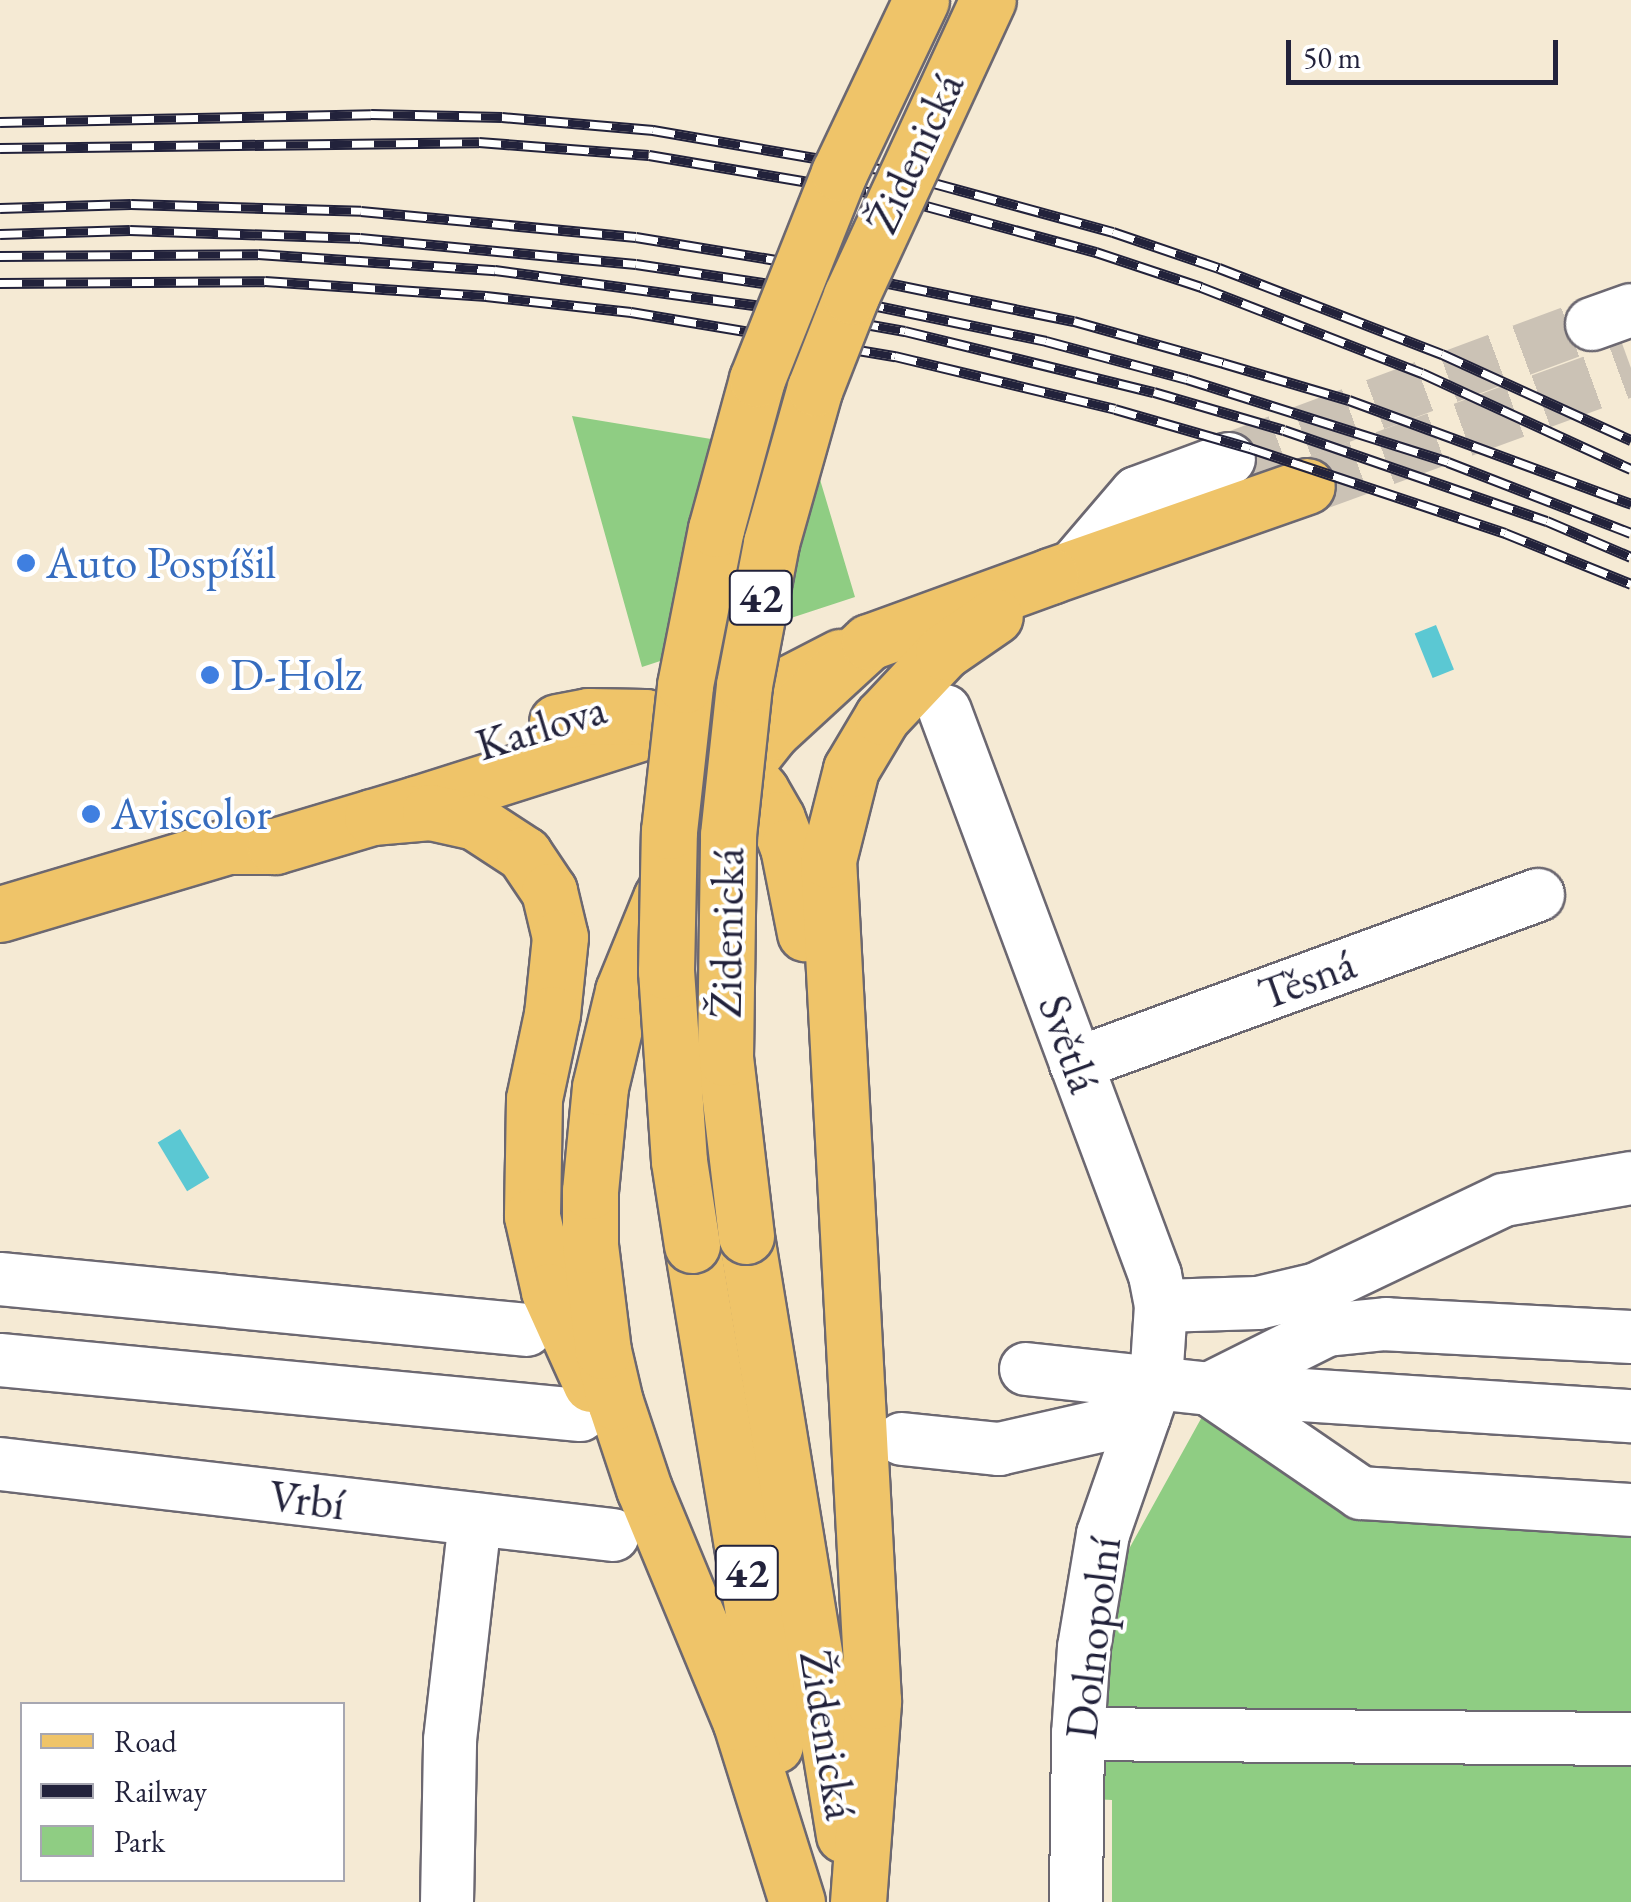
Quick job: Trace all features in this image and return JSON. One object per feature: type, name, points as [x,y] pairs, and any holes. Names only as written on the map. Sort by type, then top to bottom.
[{"type":"main road","name":"Židenická","points":[[798,1902],[680,1161],[666,970],[669,832],[685,685],[716,529],[757,379],[839,173],[922,0]]},
{"type":"main road","name":"Židenická","points":[[857,1902],[746,1236],[725,1058],[723,961],[728,835],[740,723],[768,560],[816,388],[851,296],[988,0]]},
{"type":"main road","name":"Karlova","points":[[0,914],[228,846],[276,846],[776,690],[869,642],[1308,486]]},
{"type":"main road","name":"42","points":[[857,1902],[872,1701],[827,893],[834,829],[852,769],[882,716],[922,671],[1061,572]]},
{"type":"main road","name":"Karlova","points":[[228,846],[265,812],[764,657],[869,642]]},
{"type":"main road","name":"42","points":[[798,1902],[741,1723],[644,1490],[615,1402],[595,1299],[590,1227],[593,1137],[610,1038],[640,943],[684,853],[742,765],[802,700],[869,642]]},
{"type":"main road","points":[[558,722],[618,715],[672,723],[703,735],[742,765],[769,805],[788,847],[839,1108]]},
{"type":"main road","points":[[372,817],[430,812],[475,822],[524,854],[549,891],[560,937],[530,1138],[532,1216],[539,1254],[562,1327],[644,1490]]},
{"type":"street","points":[[1061,572],[1137,493],[1229,459]]},
{"type":"street","name":"Světlá","points":[[945,711],[1155,1275],[1162,1306],[1150,1400]]},
{"type":"street","name":"Těsná","points":[[1076,1064],[1538,894]]},
{"type":"street","points":[[1162,1306],[1258,1303],[1318,1289],[1504,1200],[1631,1178]]},
{"type":"street","points":[[0,1279],[527,1330]]},
{"type":"street","points":[[1209,1390],[1326,1330],[1386,1324],[1631,1337]]},
{"type":"street","points":[[0,1360],[580,1415]]},
{"type":"street","points":[[1026,1370],[1150,1400]]},
{"type":"street","points":[[1209,1390],[1361,1492],[1631,1510]]},
{"type":"street","points":[[902,1439],[999,1449],[1150,1400],[1209,1390],[1631,1416]]},
{"type":"street","name":"Dolnopolní","points":[[1076,1902],[1078,1734],[1084,1647],[1103,1534],[1150,1400]]},
{"type":"street","name":"Vrbí","points":[[0,1464],[613,1536]]},
{"type":"street","points":[[446,1902],[450,1740],[476,1519]]},
{"type":"street","points":[[1078,1734],[1631,1738]]},
{"type":"green space","points":[[572,416],[813,456],[855,597],[642,667]],"holes":[[[778,572],[789,603],[748,617]]]},
{"type":"green space","points":[[1208,1406],[1291,1463],[1631,1529],[1631,1728],[1109,1711],[1100,1691],[1124,1558]]},
{"type":"green space","points":[[1631,1746],[1631,1902],[1112,1902],[1112,1800],[1092,1799],[1092,1777],[1108,1751]]},
{"type":"water","points":[[1436,625],[1454,670],[1433,678],[1415,634]]},
{"type":"water","points":[[180,1129],[209,1178],[187,1191],[158,1142]]},
{"type":"tunnel","points":[[1229,459],[1592,324]]},
{"type":"tunnel","points":[[1307,486],[1631,368]]},
{"type":"railway","points":[[0,122],[371,114],[502,117],[653,130],[890,171],[1113,232],[1219,268],[1442,354],[1631,440]]},
{"type":"railway","points":[[0,148],[479,142],[649,155],[886,195],[1096,252],[1201,287],[1422,373],[1631,469]]},
{"type":"railway","points":[[0,208],[131,204],[361,211],[636,237],[776,260],[1074,321],[1223,363],[1349,400],[1631,504]]},
{"type":"railway","points":[[0,234],[130,230],[360,238],[636,264],[776,285],[1046,341],[1187,379],[1448,462],[1631,533]]},
{"type":"railway","points":[[0,256],[258,254],[495,270],[770,307],[905,331],[1154,392],[1284,430],[1547,521],[1631,557]]},
{"type":"railway","points":[[0,283],[265,281],[486,296],[631,312],[895,356],[1115,409],[1250,448],[1505,533],[1631,584]]},
{"type":"place","name":"Auto Pospíšil","points":[[26,563]]},
{"type":"place","name":"D-Holz","points":[[210,675]]},
{"type":"place","name":"Aviscolor","points":[[91,814]]}]
